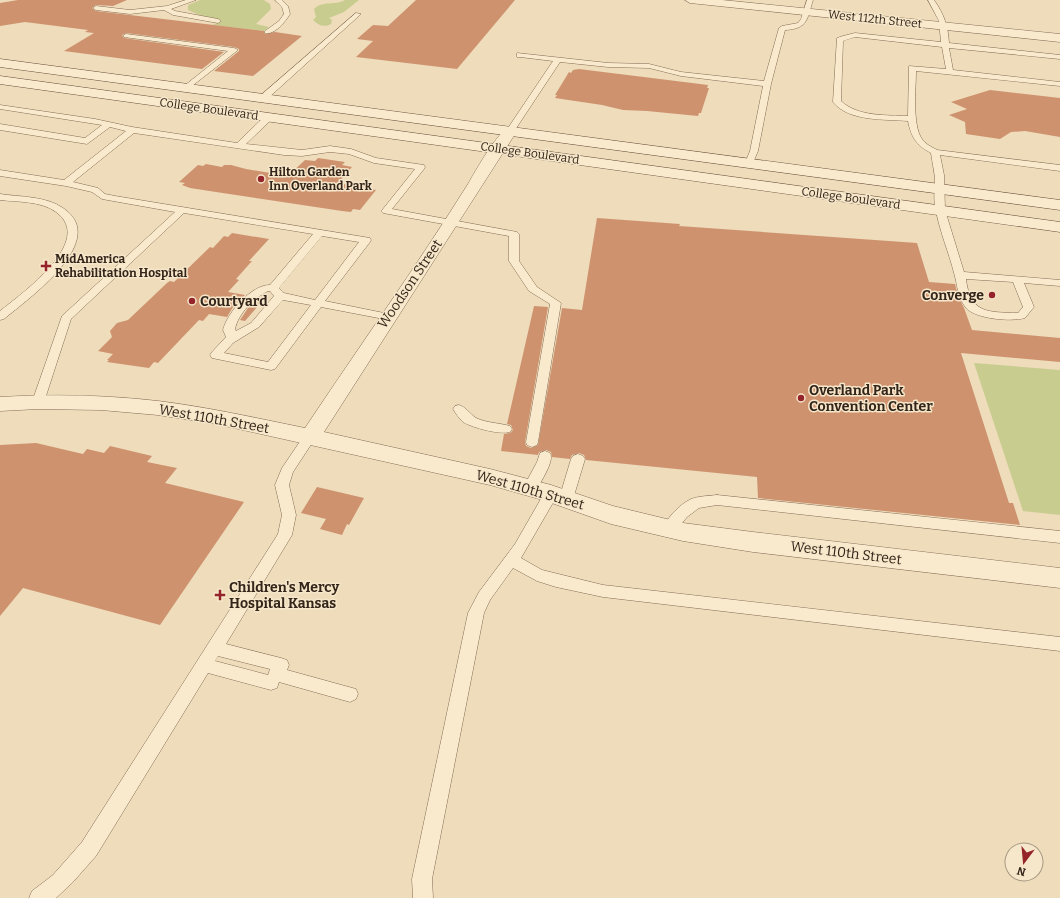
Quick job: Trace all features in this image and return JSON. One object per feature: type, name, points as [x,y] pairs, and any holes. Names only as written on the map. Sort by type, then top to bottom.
[{"type":"main road","name":"West 112th Street","points":[[690,0],[1060,38]]},
{"type":"main road","name":"College Boulevard","points":[[0,63],[1060,205]]},
{"type":"main road","name":"College Boulevard","points":[[2,82],[270,117],[1060,227]]},
{"type":"main road","name":"Woodson Street","points":[[310,437],[452,222],[497,149],[510,131]]},
{"type":"main road","name":"West 110th Street","points":[[0,404],[38,402],[101,403],[158,408],[216,417],[483,476],[549,494],[611,515],[669,529],[761,543],[1060,578]]},
{"type":"lane","points":[[96,8],[130,12],[164,8],[193,0]]},
{"type":"lane","points":[[270,32],[280,27],[287,10],[278,0]]},
{"type":"lane","points":[[749,163],[754,151],[767,84],[782,28],[797,28],[802,24],[810,0]]},
{"type":"lane","points":[[931,0],[942,16],[945,26],[945,45],[950,72]]},
{"type":"lane","points":[[164,8],[173,13],[218,21]]},
{"type":"lane","points":[[263,98],[358,14]]},
{"type":"lane","points":[[912,119],[854,113],[841,108],[837,102],[840,40],[845,37],[855,35],[1060,57]]},
{"type":"lane","points":[[126,36],[234,50],[187,88]]},
{"type":"lane","points":[[520,55],[608,65],[649,66],[681,74],[767,84]]},
{"type":"lane","points":[[510,131],[558,59]]},
{"type":"lane","points":[[1060,84],[912,68],[912,119],[915,136],[920,144],[935,152],[1060,168]]},
{"type":"lane","points":[[0,107],[95,121],[132,130],[240,146],[296,153],[330,149],[352,152],[374,160],[421,167],[386,211],[514,234],[514,261],[533,289],[556,303],[532,442]]},
{"type":"lane","points":[[240,146],[270,117]]},
{"type":"lane","points":[[0,127],[87,141],[109,124]]},
{"type":"lane","points":[[66,183],[132,130]]},
{"type":"lane","points":[[935,152],[939,176],[940,210],[960,275],[960,284],[968,306],[976,311],[1001,316],[1022,316],[1029,307],[1017,280]]},
{"type":"lane","points":[[0,173],[66,183],[95,190],[102,196],[182,210],[320,232],[366,240],[271,366],[216,355],[232,338],[255,325],[264,317],[276,292],[320,232]]},
{"type":"lane","points":[[0,197],[40,204],[60,210],[68,218],[72,229],[70,247],[65,257],[47,276],[0,317]]},
{"type":"lane","points":[[38,402],[66,318],[182,210]]},
{"type":"lane","points":[[960,275],[1060,283]]},
{"type":"lane","points":[[232,338],[232,333],[229,330],[230,321],[254,294],[260,290],[276,292],[319,304],[389,317]]},
{"type":"lane","points":[[459,409],[466,418],[477,423],[506,428]]},
{"type":"lane","points":[[39,898],[46,894],[71,870],[89,849],[285,535],[289,515],[282,485],[287,471],[310,437]]},
{"type":"lane","points":[[545,456],[544,462],[549,494]]},
{"type":"lane","points":[[423,898],[422,879],[476,613],[484,596],[520,548],[549,494],[578,459]]},
{"type":"lane","points":[[669,529],[682,513],[696,503],[717,500],[1060,537]]},
{"type":"lane","points":[[511,560],[537,575],[556,581],[603,591],[1060,644]]},
{"type":"lane","points":[[215,648],[276,674],[350,694]]},
{"type":"lane","points":[[204,665],[276,674]]},
{"type":"green space","points":[[200,0],[264,0],[270,4],[271,9],[256,24],[269,27],[264,31],[213,25],[221,20],[199,15],[188,10],[188,5]]},
{"type":"green space","points":[[345,0],[359,0],[344,12],[329,18],[332,20],[331,24],[326,26],[321,25],[313,20],[316,17],[314,9],[318,6]]},
{"type":"green space","points":[[974,363],[1060,370],[1060,515],[1023,511]]},
{"type":"building","points":[[18,0],[127,0],[113,6],[96,5],[92,8],[96,11],[264,31],[265,34],[275,32],[302,36],[253,76],[214,71],[239,51],[239,49],[234,47],[126,33],[122,35],[124,38],[224,52],[202,69],[64,51],[94,33],[85,32],[88,30],[25,22],[0,26],[0,3]]},
{"type":"building","points":[[416,0],[515,0],[457,69],[356,57],[373,41],[357,39],[373,25],[388,26]]},
{"type":"building","points":[[579,69],[708,85],[707,88],[709,88],[701,113],[699,113],[698,116],[623,110],[602,105],[555,98],[557,95],[555,95],[569,72],[571,73],[573,70]]},
{"type":"building","points":[[990,90],[1060,98],[1060,137],[1025,131],[1011,132],[1000,139],[966,134],[965,122],[949,115],[967,109],[951,102]]},
{"type":"building","name":"Hilton Garden Inn Overland Park","points":[[318,158],[345,162],[342,165],[352,167],[338,183],[376,190],[360,210],[353,209],[351,212],[342,211],[190,188],[182,185],[185,183],[179,182],[198,165],[203,166],[206,164],[222,167],[224,165],[231,165],[288,176],[305,160],[315,161]]},
{"type":"building","name":"Overland Park Convention Center","points":[[597,218],[680,224],[679,226],[917,243],[929,282],[955,284],[958,296],[972,330],[1060,338],[1060,362],[961,353],[1009,503],[1013,503],[1020,525],[758,498],[757,477],[586,460],[584,455],[579,453],[572,455],[570,459],[552,457],[551,452],[546,450],[539,452],[538,455],[501,451],[504,434],[510,433],[513,430],[511,425],[507,424],[534,306],[548,307],[525,442],[526,446],[531,448],[538,445],[562,308],[582,310]]},
{"type":"building","name":"Courtyard","points":[[232,233],[269,239],[249,261],[252,261],[236,279],[239,280],[228,292],[245,295],[233,307],[227,317],[209,314],[203,321],[199,320],[158,363],[154,362],[149,368],[107,362],[113,354],[98,351],[112,337],[110,331],[117,323],[128,320],[167,283],[170,281],[174,282],[210,247],[213,248],[224,236],[228,237]]},
{"type":"building","points":[[260,298],[264,299],[245,321],[240,320],[248,308]]},
{"type":"building","name":"Children's Mercy Hospital Kansas","points":[[36,443],[83,454],[87,449],[104,453],[110,446],[152,456],[147,462],[177,468],[165,483],[244,502],[160,625],[23,588],[0,616],[0,445]]},
{"type":"building","points":[[317,487],[364,498],[349,525],[347,524],[342,535],[320,529],[326,519],[301,513]]},
{"type":"place","name":"Hilton Garden Inn Overland Park","points":[[261,179]]},
{"type":"place","name":"MidAmerica Rehabilitation Hospital","points":[[46,266]]},
{"type":"place","name":"Converge","points":[[992,295]]},
{"type":"place","name":"Courtyard","points":[[192,301]]},
{"type":"place","name":"Overland Park Convention Center","points":[[801,398]]},
{"type":"place","name":"Children's Mercy Hospital Kansas","points":[[220,595]]}]
